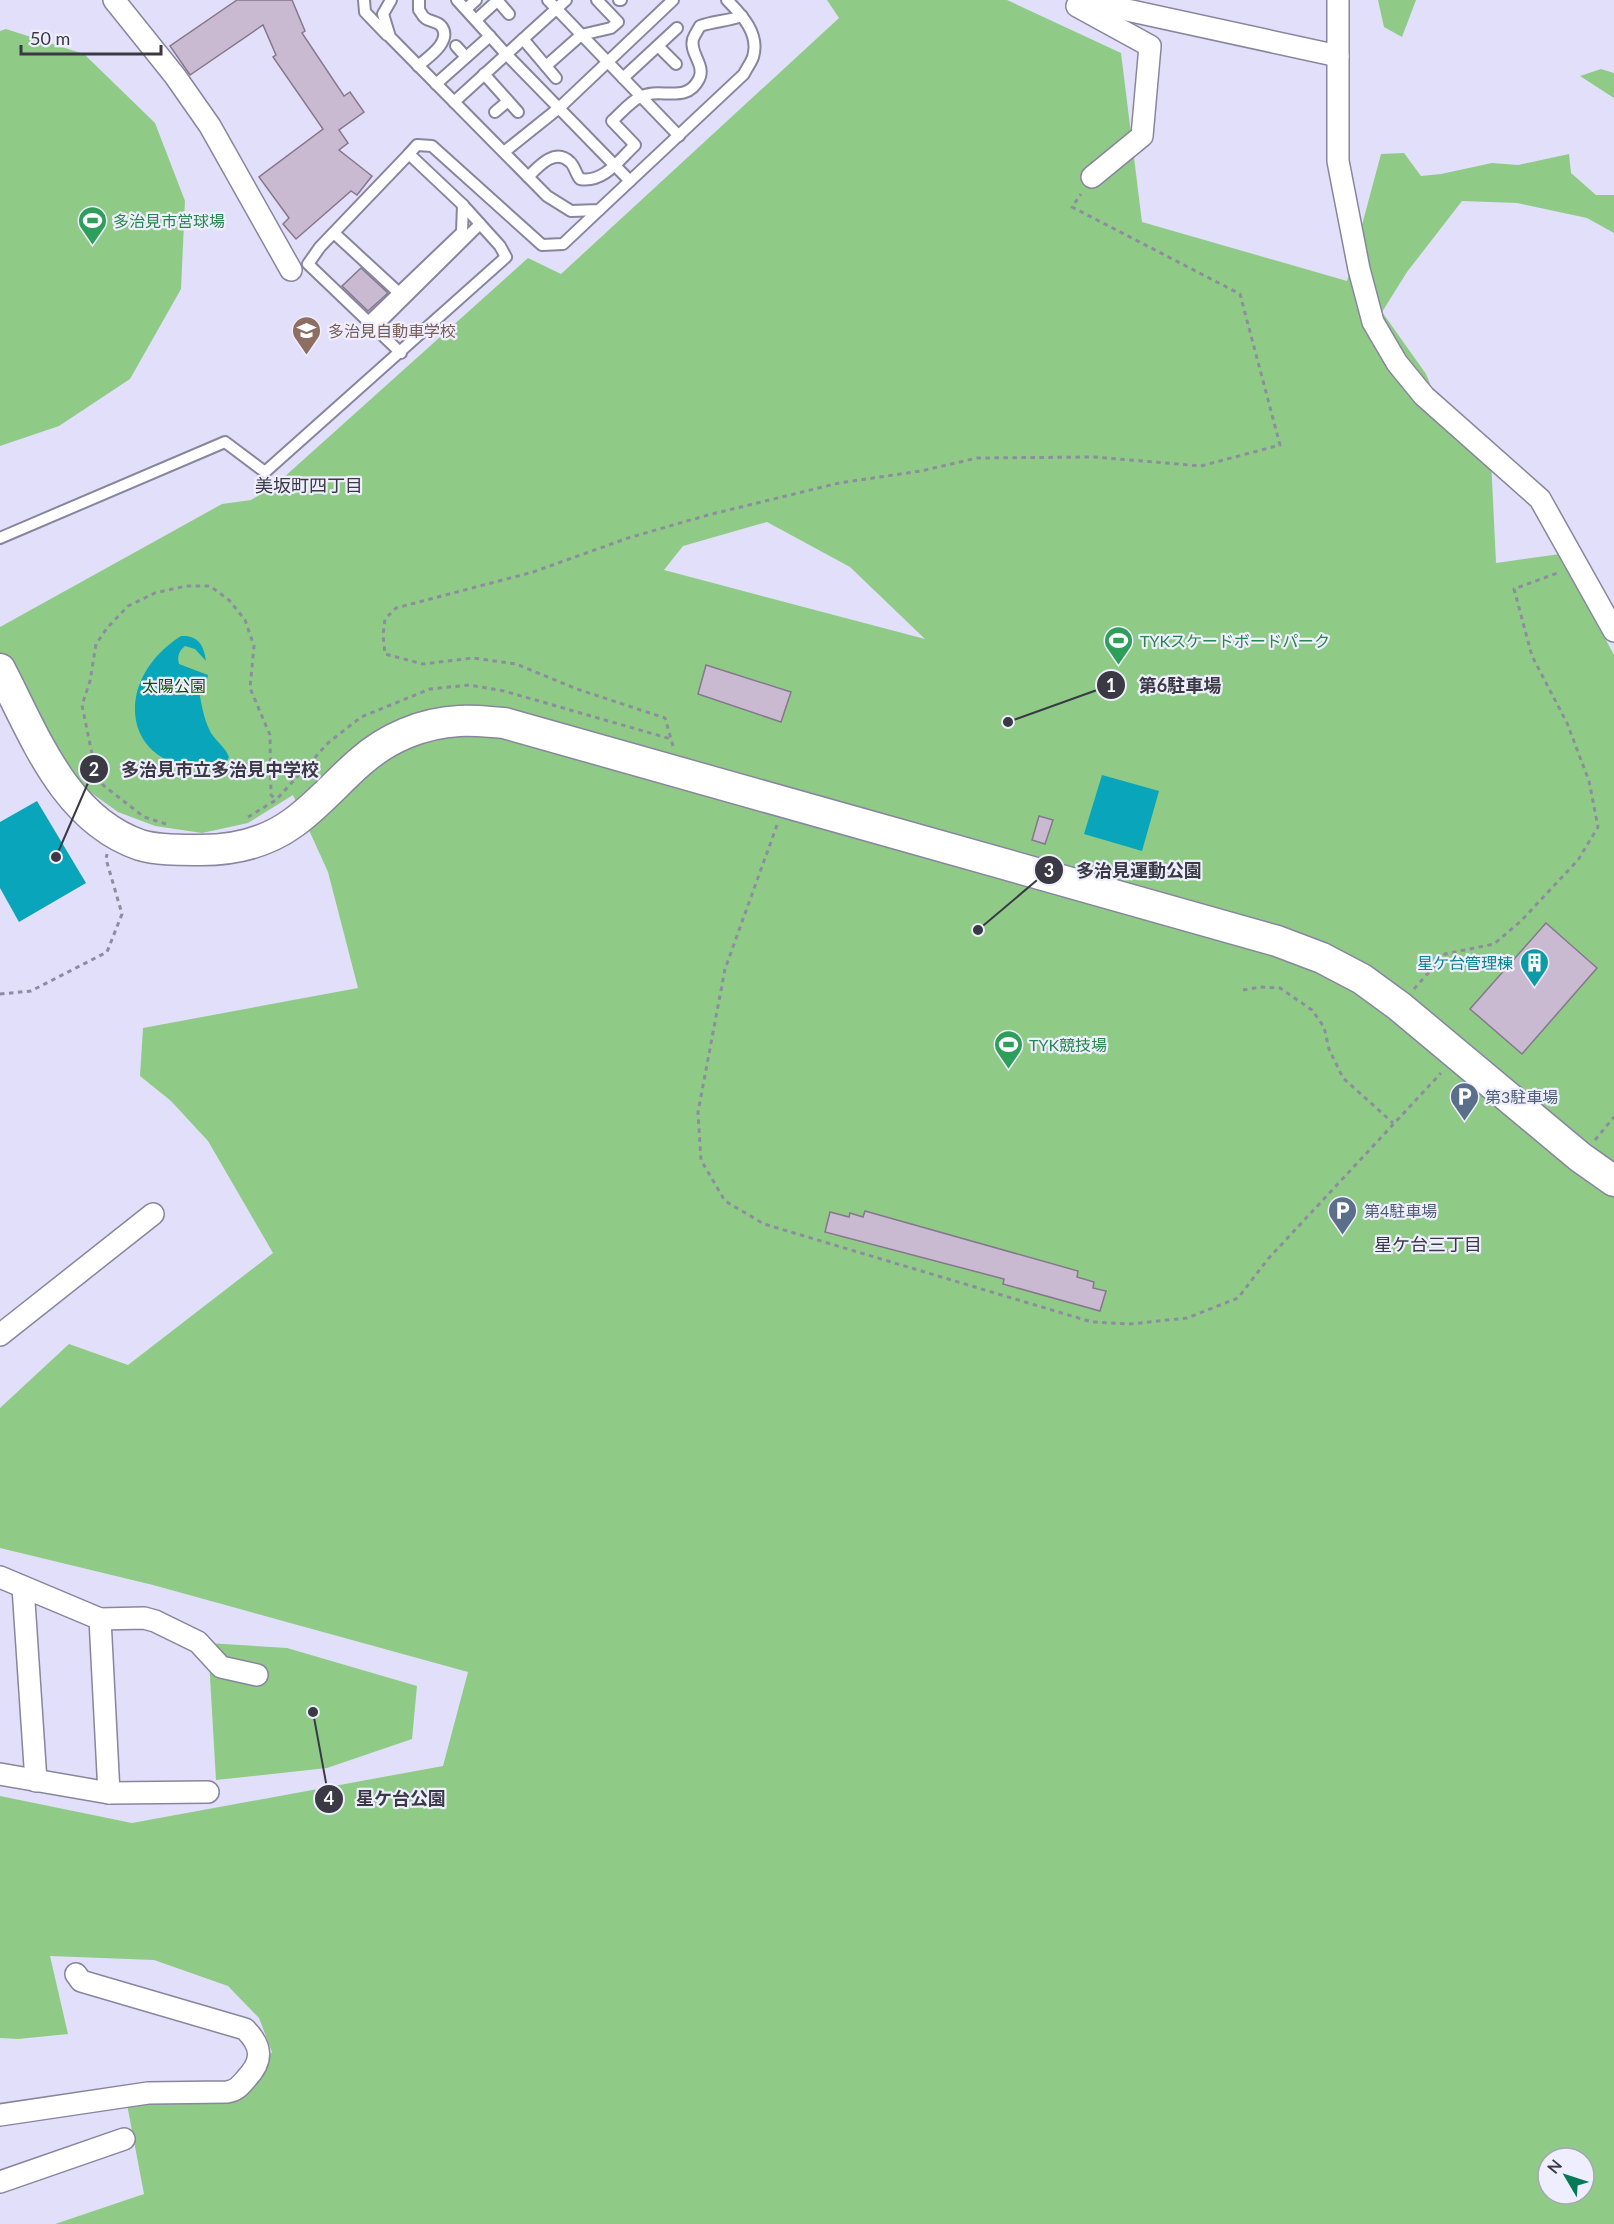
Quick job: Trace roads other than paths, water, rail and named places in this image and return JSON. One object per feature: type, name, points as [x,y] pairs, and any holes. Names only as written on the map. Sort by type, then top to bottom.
[{"type":"street","points":[[114,0],[176,76],[210,126],[291,270]]},
{"type":"street","points":[[1066,0],[1150,46],[1142,136],[1092,177]]},
{"type":"street","points":[[1081,0],[1338,56]]},
{"type":"street","points":[[1338,0],[1338,161],[1359,269],[1373,322],[1397,363],[1424,396],[1540,499],[1614,631]]},
{"type":"street","points":[[0,669],[54,772],[85,811],[111,830],[141,845],[181,850],[219,851],[249,845],[291,825],[314,807],[360,761],[390,740],[419,728],[459,721],[504,723],[1277,941],[1322,958],[1362,979],[1399,1006],[1580,1157],[1614,1181]]},
{"type":"street","points":[[0,1335],[153,1214]]},
{"type":"street","points":[[0,1577],[100,1619],[144,1618],[155,1621],[198,1642],[221,1667],[257,1675]]},
{"type":"street","points":[[22,1587],[36,1781]]},
{"type":"street","points":[[100,1619],[109,1793]]},
{"type":"street","points":[[0,1774],[109,1793],[208,1792]]},
{"type":"street","points":[[0,2115],[148,2093],[235,2091],[258,2063],[259,2053],[256,2043],[245,2029],[81,1980],[76,1974]]},
{"type":"street","points":[[0,2182],[124,2139]]},
{"type":"lane","points":[[364,0],[365,12],[547,196],[571,211],[600,210]]},
{"type":"lane","points":[[390,38],[383,14],[391,0]]},
{"type":"lane","points":[[418,66],[440,47],[444,36],[442,27],[435,21],[425,18],[419,10],[419,0]]},
{"type":"lane","points":[[457,0],[630,181]]},
{"type":"lane","points":[[466,9],[476,0]]},
{"type":"lane","points":[[476,20],[498,0],[509,14]]},
{"type":"lane","points":[[548,0],[679,136]]},
{"type":"lane","points":[[454,102],[567,0]]},
{"type":"lane","points":[[546,66],[581,35],[611,28],[618,22],[597,0]]},
{"type":"lane","points":[[504,152],[559,108],[673,0]]},
{"type":"lane","points":[[401,352],[308,264],[320,247],[417,145],[432,147],[542,245],[563,244],[744,74],[753,56],[753,32],[727,0]]},
{"type":"lane","points":[[528,177],[547,159],[562,157],[572,162],[580,179],[591,181],[602,176],[635,144],[612,121],[641,96],[656,92],[673,95],[690,90],[700,78],[701,67],[694,55],[693,40],[700,26],[742,16]]},
{"type":"lane","points":[[623,78],[677,28]]},
{"type":"lane","points":[[436,84],[490,36]]},
{"type":"lane","points":[[523,39],[556,78]]},
{"type":"lane","points":[[456,46],[466,57]]},
{"type":"lane","points":[[658,46],[675,64]]},
{"type":"lane","points":[[484,74],[518,112]]},
{"type":"lane","points":[[495,112],[508,101]]},
{"type":"lane","points":[[0,538],[225,442],[265,472],[506,257],[500,246],[463,205],[409,154]]},
{"type":"lane","points":[[371,325],[398,292],[462,232],[463,205]]},
{"type":"lane","points":[[371,325],[480,225]]},
{"type":"lane","points":[[334,233],[398,292]]},
{"type":"water","points":[[181,636],[196,639],[204,650],[206,661],[195,649],[185,646],[179,654],[179,664],[208,675],[206,683],[198,685],[203,709],[211,733],[229,757],[227,761],[194,766],[168,760],[149,747],[138,728],[135,705],[141,681],[156,657]]},
{"type":"water","points":[[1102,775],[1159,791],[1142,851],[1084,834]]},
{"type":"water","points":[[37,801],[86,883],[19,922],[0,888],[0,822]]},
{"type":"place","name":"多治見市営球場","points":[[92,246]]},
{"type":"place","name":"多治見自動車学校","points":[[307,356]]},
{"type":"place","name":"TYKスケードボードパーク","points":[[1119,666]]},
{"type":"place","name":"第6駐車場","points":[[1008,722]]},
{"type":"place","name":"多治見市立多治見中学校","points":[[56,857]]},
{"type":"place","name":"多治見運動公園","points":[[978,930]]},
{"type":"place","name":"星ケ台管理棟","points":[[1534,988]]},
{"type":"place","name":"TYK競技場","points":[[1008,1070]]},
{"type":"place","name":"第3駐車場","points":[[1464,1122]]},
{"type":"place","name":"第4駐車場","points":[[1343,1236]]},
{"type":"place","name":"星ケ台公園","points":[[313,1712]]},
{"type":"district","name":"美坂町四丁目","points":[[309,485]]},
{"type":"district","name":"星ケ台三丁目","points":[[1428,1244]]},
{"type":"park label","name":"太陽公園","points":[[174,685]]}]
